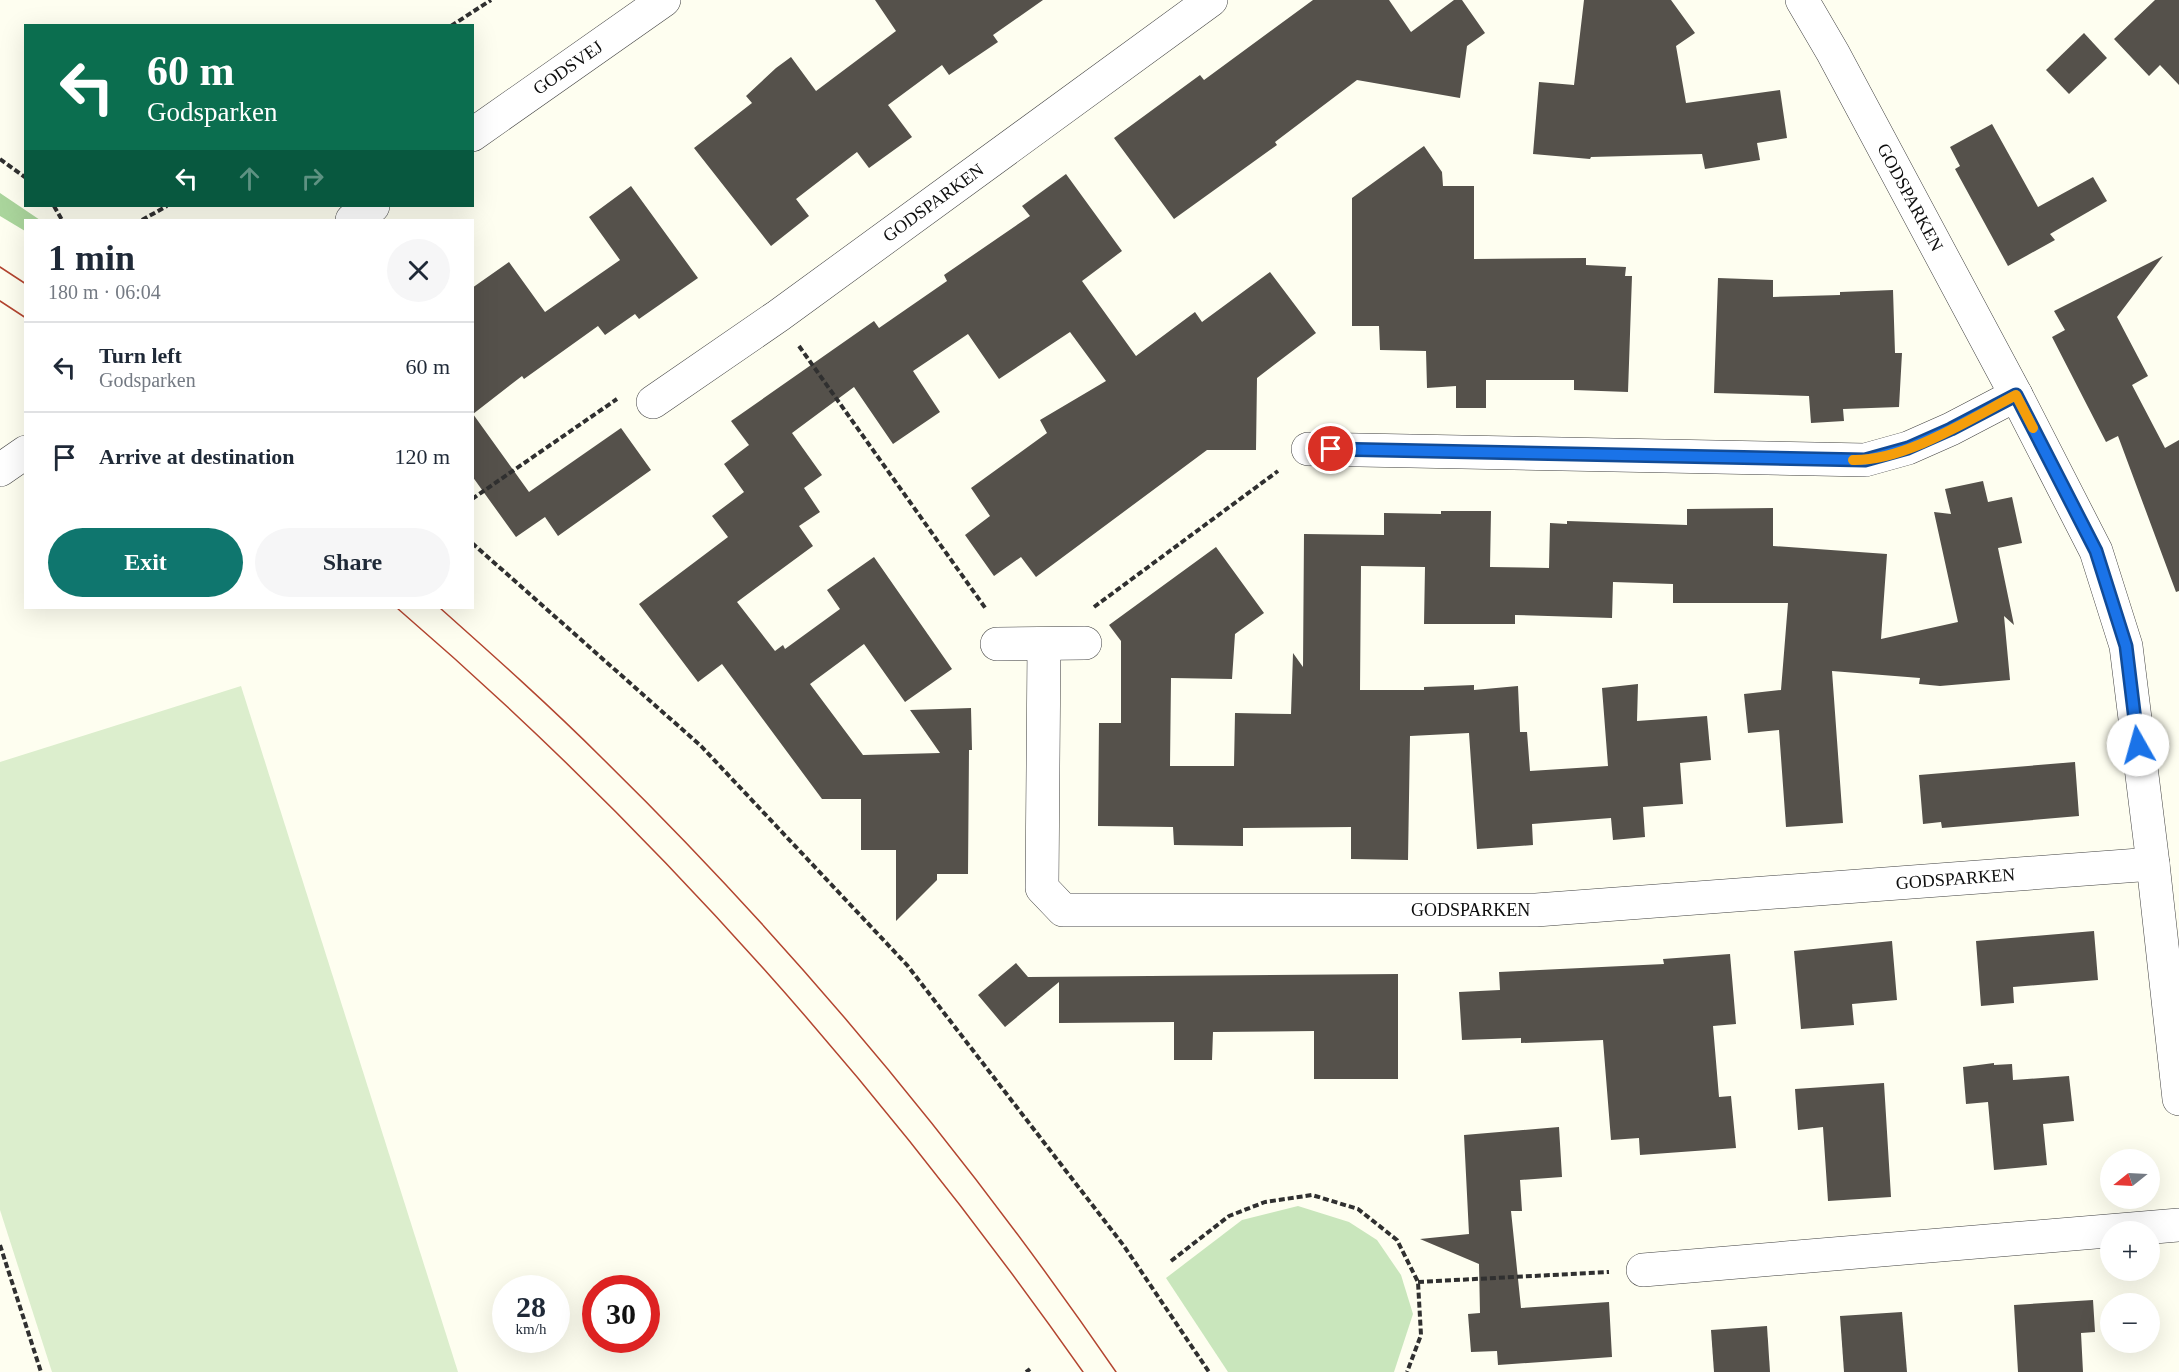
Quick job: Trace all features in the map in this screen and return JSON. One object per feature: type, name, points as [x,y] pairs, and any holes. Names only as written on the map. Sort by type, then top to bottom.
[{"type":"street","name":"GODSVEJ","points":[[474,134],[664,0]]},
{"type":"street","name":"GODSPARKEN","points":[[653,402],[778,316],[1211,0]]},
{"type":"street","name":"GODSPARKEN","points":[[1802,0],[1833,53],[2016,395],[2096,551],[2126,646],[2179,1099]]},
{"type":"street","points":[[354,219],[372,207]]},
{"type":"street","points":[[1308,449],[1865,460],[1908,448],[1951,429],[2016,395]]},
{"type":"street","points":[[0,470],[24,453]]},
{"type":"street","points":[[997,644],[1084,643]]},
{"type":"street","name":"GODSPARKEN","points":[[1044,644],[1042,888],[1063,910],[1536,910],[2153,864]]},
{"type":"street","points":[[1643,1270],[2179,1225]]},
{"type":"path","points":[[454,24],[490,0]]},
{"type":"path","points":[[0,159],[24,177]]},
{"type":"path","points":[[144,219],[165,207]]},
{"type":"path","points":[[778,316],[986,608],[997,644]]},
{"type":"path","points":[[474,498],[626,392],[653,402]]},
{"type":"path","points":[[1091,609],[1308,449]]},
{"type":"path","points":[[474,545],[701,746],[907,965],[1124,1246],[1209,1372]]},
{"type":"path","points":[[1171,1260],[1229,1216],[1265,1202],[1312,1195],[1358,1209],[1397,1240],[1418,1282],[1421,1335],[1407,1372]]},
{"type":"path","points":[[0,1245],[41,1372]]},
{"type":"path","points":[[1418,1282],[1643,1270]]},
{"type":"green space","points":[[0,193],[39,219],[24,219],[24,230],[0,216]]},
{"type":"green space","points":[[241,686],[458,1372],[52,1372],[0,1210],[0,762]]},
{"type":"green space","points":[[1298,1206],[1349,1222],[1377,1240],[1401,1275],[1413,1314],[1394,1372],[1228,1372],[1166,1278],[1242,1220]]},
{"type":"building","points":[[875,0],[1043,0],[993,35],[998,42],[949,75],[942,65],[888,105],[912,137],[869,168],[857,152],[796,199],[809,216],[771,246],[694,148],[752,103],[746,96],[791,57],[816,91],[896,31]]},
{"type":"building","points":[[1313,0],[1389,0],[1411,32],[1454,0],[1462,0],[1485,33],[1467,46],[1460,98],[1357,80],[1275,142],[1277,145],[1174,219],[1114,138],[1200,75],[1204,80]]},
{"type":"building","points":[[1584,0],[1671,0],[1695,33],[1676,46],[1686,103],[1780,90],[1787,138],[1757,143],[1760,160],[1705,169],[1702,154],[1591,157],[1590,159],[1533,154],[1539,82],[1574,85]]},
{"type":"building","points":[[2155,0],[2179,0],[2179,85],[2160,65],[2149,76],[2114,39]]},
{"type":"building","points":[[2084,33],[2107,58],[2069,94],[2046,70]]},
{"type":"building","points":[[1992,124],[2038,207],[2093,177],[2107,201],[2050,234],[2055,240],[2008,266],[1955,169],[1960,166],[1950,147]]},
{"type":"building","points":[[1424,146],[1442,172],[1443,186],[1474,186],[1474,259],[1586,258],[1586,265],[1626,267],[1625,276],[1632,276],[1628,392],[1574,390],[1574,380],[1486,380],[1486,408],[1456,408],[1456,386],[1427,388],[1426,351],[1380,350],[1379,326],[1352,326],[1352,198]]},
{"type":"building","points":[[1066,174],[1122,251],[1082,281],[1136,356],[1195,312],[1202,322],[1270,272],[1316,333],[1257,378],[1256,450],[1207,450],[1036,577],[1021,557],[994,576],[965,535],[990,516],[971,488],[1047,433],[1040,420],[1106,381],[1070,332],[999,379],[968,334],[913,371],[940,412],[893,444],[854,387],[792,433],[822,475],[804,488],[820,512],[799,526],[813,546],[737,602],[775,651],[783,645],[785,649],[840,609],[827,590],[874,557],[952,669],[905,702],[864,644],[810,684],[863,755],[940,753],[910,710],[971,708],[968,874],[937,874],[937,880],[896,921],[896,850],[861,850],[861,799],[822,799],[722,664],[698,682],[639,604],[728,537],[712,516],[744,492],[724,464],[749,445],[731,421],[874,321],[879,328],[947,281],[944,275],[1030,216],[1022,206]]},
{"type":"building","points":[[631,186],[698,278],[639,319],[635,314],[605,335],[598,326],[524,379],[522,376],[474,413],[474,287],[509,262],[545,312],[620,260],[589,217]]},
{"type":"building","points":[[2163,256],[2117,317],[2148,376],[2132,385],[2165,448],[2179,440],[2179,591],[2176,592],[2118,436],[2106,442],[2052,337],[2065,330],[2054,311]]},
{"type":"building","points":[[1718,278],[1773,280],[1773,297],[1840,295],[1840,292],[1893,290],[1895,353],[1902,353],[1899,407],[1843,409],[1844,421],[1811,423],[1809,396],[1714,393]]},
{"type":"building","points":[[474,415],[529,492],[621,428],[651,470],[558,536],[545,517],[516,537],[474,479]]},
{"type":"building","points":[[1983,481],[1988,502],[2012,497],[2022,543],[1998,548],[2014,625],[2004,616],[2010,680],[1940,686],[1919,684],[1920,678],[1832,671],[1843,823],[1786,827],[1779,730],[1748,733],[1744,694],[1781,690],[1788,603],[1673,603],[1673,584],[1613,582],[1612,618],[1515,615],[1515,624],[1424,624],[1425,567],[1361,566],[1360,690],[1424,690],[1424,687],[1474,685],[1474,690],[1518,686],[1520,732],[1527,732],[1530,771],[1608,766],[1602,688],[1638,684],[1637,721],[1707,716],[1711,760],[1680,763],[1683,804],[1643,807],[1645,837],[1613,840],[1611,818],[1532,824],[1533,845],[1477,849],[1469,733],[1410,736],[1408,860],[1351,859],[1351,827],[1243,828],[1243,846],[1174,845],[1173,827],[1098,826],[1099,723],[1121,723],[1121,641],[1109,625],[1216,547],[1264,613],[1235,634],[1232,679],[1171,678],[1170,766],[1234,766],[1235,713],[1291,714],[1293,653],[1303,667],[1304,534],[1384,535],[1384,513],[1441,514],[1441,511],[1491,511],[1490,567],[1549,568],[1550,523],[1567,524],[1567,521],[1687,525],[1687,509],[1773,508],[1773,546],[1887,554],[1881,639],[1958,622],[1934,512],[1951,514],[1945,489]]},
{"type":"building","points":[[2075,762],[2079,816],[1942,828],[1941,822],[1923,824],[1919,775]]},
{"type":"building","points":[[2094,931],[2098,980],[2013,987],[2014,1003],[1981,1006],[1976,941]]},
{"type":"building","points":[[1892,941],[1897,1000],[1852,1004],[1854,1025],[1801,1029],[1794,951]]},
{"type":"building","points":[[1730,954],[1736,1024],[1713,1026],[1719,1097],[1731,1096],[1736,1148],[1640,1155],[1639,1138],[1611,1140],[1603,1040],[1521,1043],[1521,1038],[1462,1040],[1459,992],[1500,990],[1499,972],[1664,964],[1663,959]]},
{"type":"building","points":[[1016,963],[1028,977],[1398,974],[1398,1079],[1314,1079],[1314,1031],[1213,1032],[1212,1060],[1174,1060],[1174,1022],[1059,1023],[1059,982],[1005,1027],[978,995]]},
{"type":"building","points":[[1994,1063],[1994,1065],[2012,1064],[2013,1080],[2069,1076],[2074,1121],[2043,1124],[2047,1165],[1994,1170],[1988,1102],[1966,1104],[1963,1067]]},
{"type":"building","points":[[1884,1083],[1891,1197],[1828,1201],[1823,1127],[1798,1130],[1795,1089]]},
{"type":"building","points":[[1559,1127],[1562,1177],[1520,1180],[1522,1211],[1511,1211],[1521,1308],[1609,1302],[1612,1357],[1498,1365],[1497,1351],[1471,1352],[1468,1314],[1480,1313],[1479,1264],[1420,1239],[1469,1234],[1464,1135]]},
{"type":"building","points":[[2093,1300],[2095,1332],[2081,1333],[2083,1372],[2018,1372],[2014,1305]]},
{"type":"building","points":[[1902,1312],[1907,1372],[1844,1372],[1840,1316]]},
{"type":"building","points":[[1767,1326],[1770,1372],[1714,1372],[1711,1330]]},
{"type":"tram line","points":[[0,267],[24,283]]},
{"type":"tram line","points":[[0,301],[24,317]]},
{"type":"tram line","points":[[398,609],[586,782],[764,969],[848,1066],[929,1166],[1008,1268],[1083,1372]]},
{"type":"tram line","points":[[441,609],[602,758],[673,829],[809,976],[937,1130],[999,1210],[1116,1372]]},
{"type":"slow traffic","points":[[1853,460],[1865,460],[1908,448],[1951,429],[2016,395],[2033,428]]},
{"type":"route","points":[[1331,449],[1865,460],[1908,448],[1951,429],[2016,395],[2096,551],[2126,646],[2138,745]]}]
